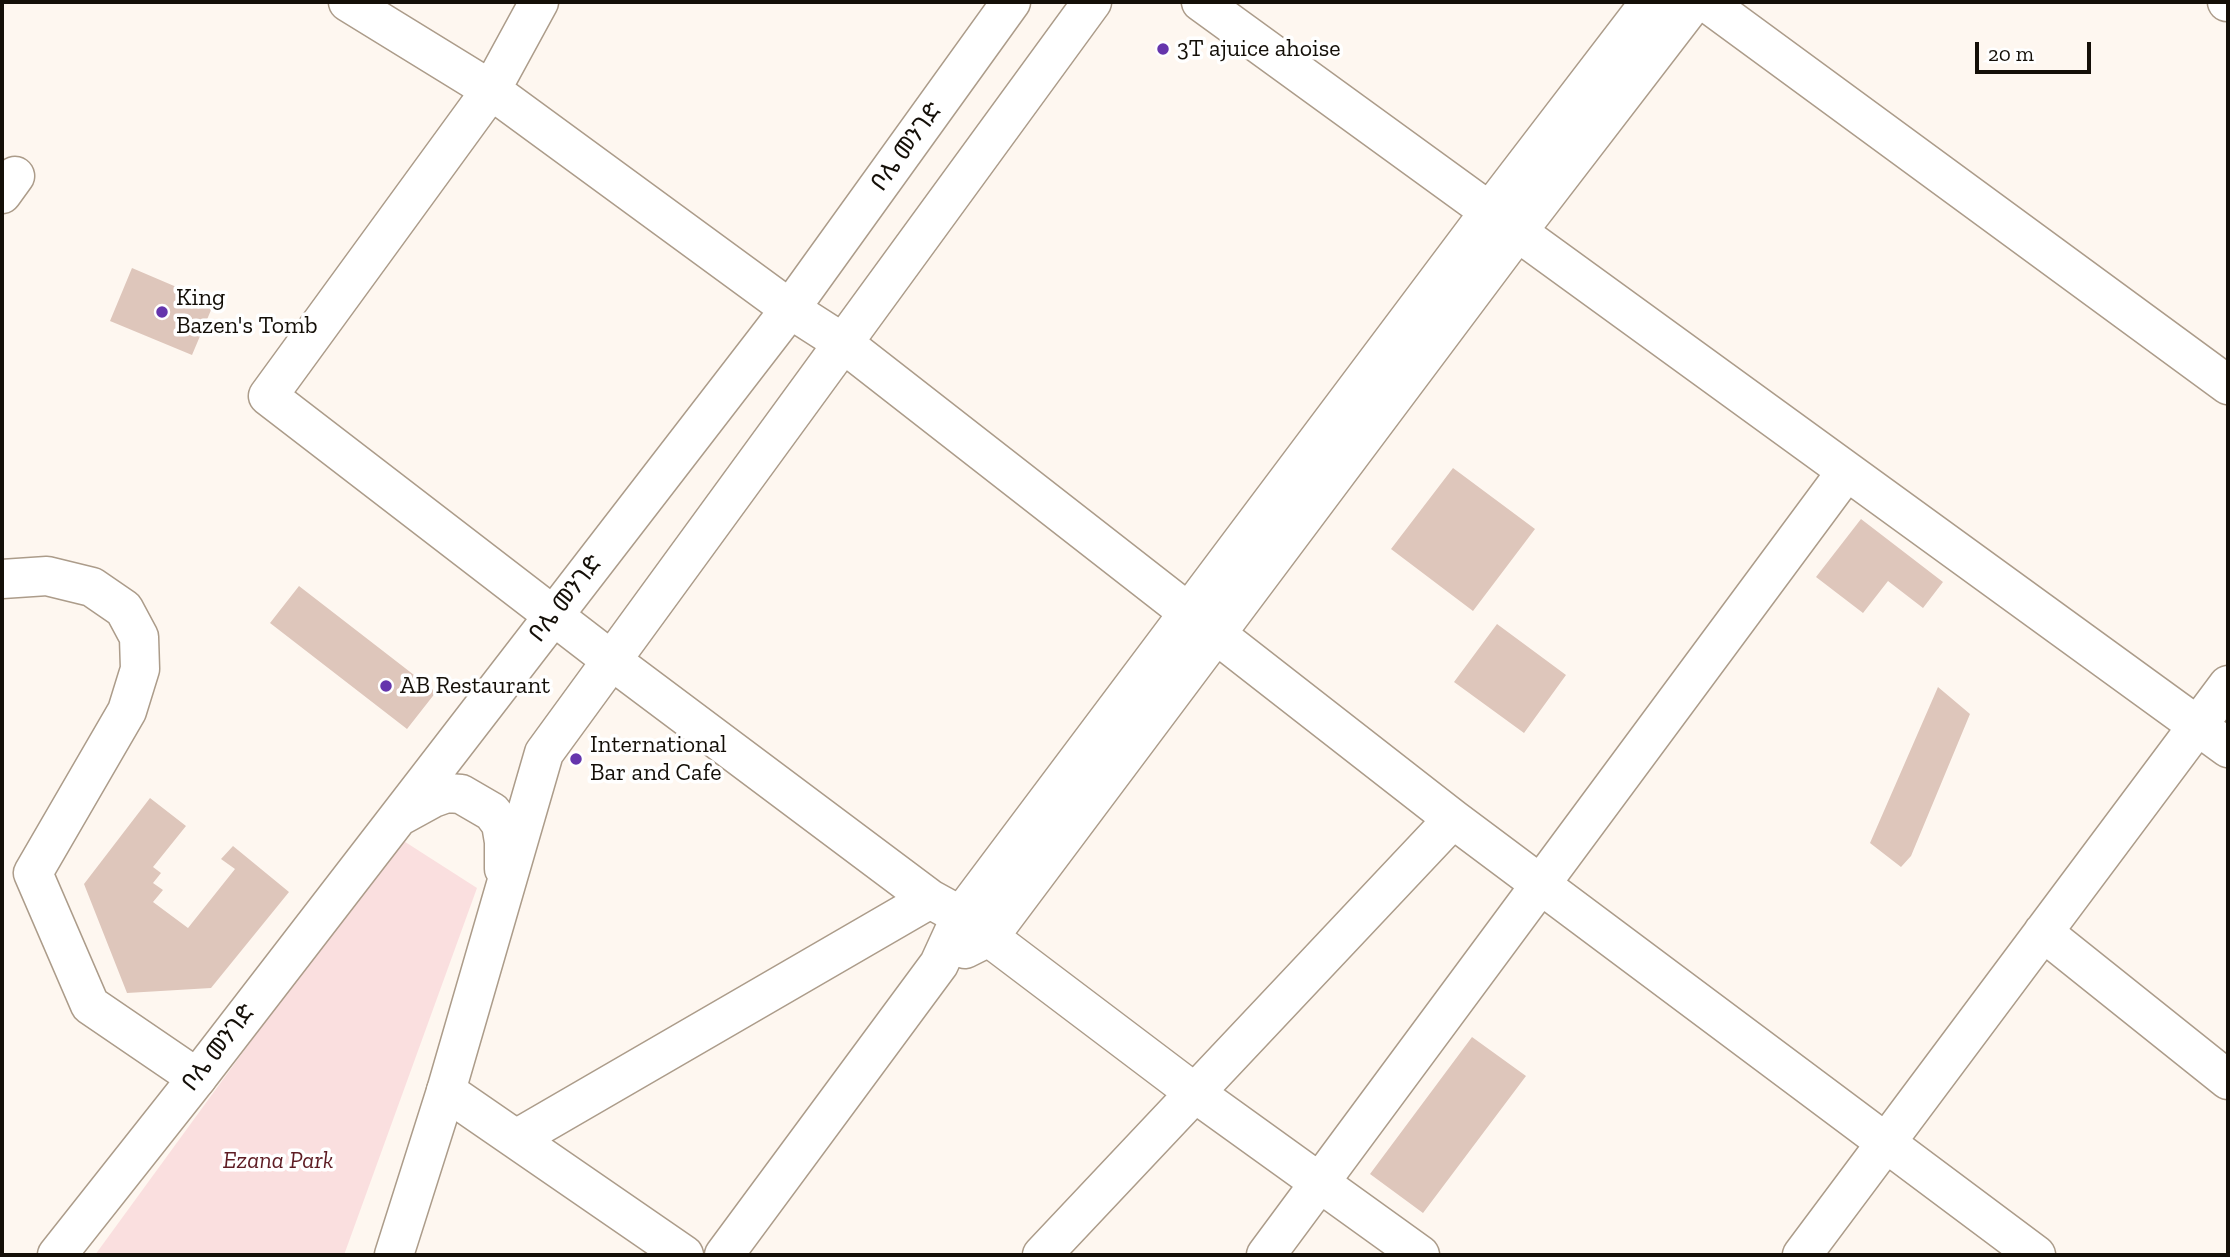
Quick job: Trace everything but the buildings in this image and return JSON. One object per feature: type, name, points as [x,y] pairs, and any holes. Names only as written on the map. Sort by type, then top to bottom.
[{"type":"street","points":[[348,2],[491,90],[790,309],[843,343],[1453,818],[2036,1255]]},
{"type":"street","points":[[539,2],[491,90],[268,396],[611,660],[1195,1093],[1420,1255]]},
{"type":"street","name":"ቦሌ መንገድ","points":[[57,1255],[197,1078],[790,309],[1011,2]]},
{"type":"street","points":[[394,1255],[446,1091],[544,753],[1092,2]]},
{"type":"street","points":[[1201,2],[2228,748]]},
{"type":"street","points":[[724,1255],[939,964],[960,917],[1203,624],[1504,221],[1650,2]]},
{"type":"street","points":[[1504,221],[1694,2]]},
{"type":"street","points":[[1706,2],[2228,385]]},
{"type":"street","points":[[1266,1255],[1846,472]]},
{"type":"street","points":[[2,579],[47,576],[92,587],[124,609],[139,637],[140,669],[127,711],[33,873],[90,1005],[197,1078]]},
{"type":"street","points":[[1802,1255],[2228,685]]},
{"type":"street","points":[[397,818],[447,793],[461,794],[477,802],[492,812],[501,824],[505,889]]},
{"type":"street","points":[[1042,1255],[1453,818]]},
{"type":"street","points":[[516,1139],[960,917]]},
{"type":"street","points":[[2043,932],[2228,1080]]},
{"type":"street","points":[[446,1091],[684,1255]]},
{"type":"green space","name":"Ezana Park","points":[[399,838],[477,888],[344,1255],[95,1255]]},
{"type":"place","name":"3T ajuice ahoise","points":[[1163,49]]},
{"type":"place","name":"King Bazen's Tomb","points":[[162,312]]},
{"type":"place","name":"AB Restaurant","points":[[386,686]]},
{"type":"place","name":"International Bar and Cafe","points":[[576,759]]}]
